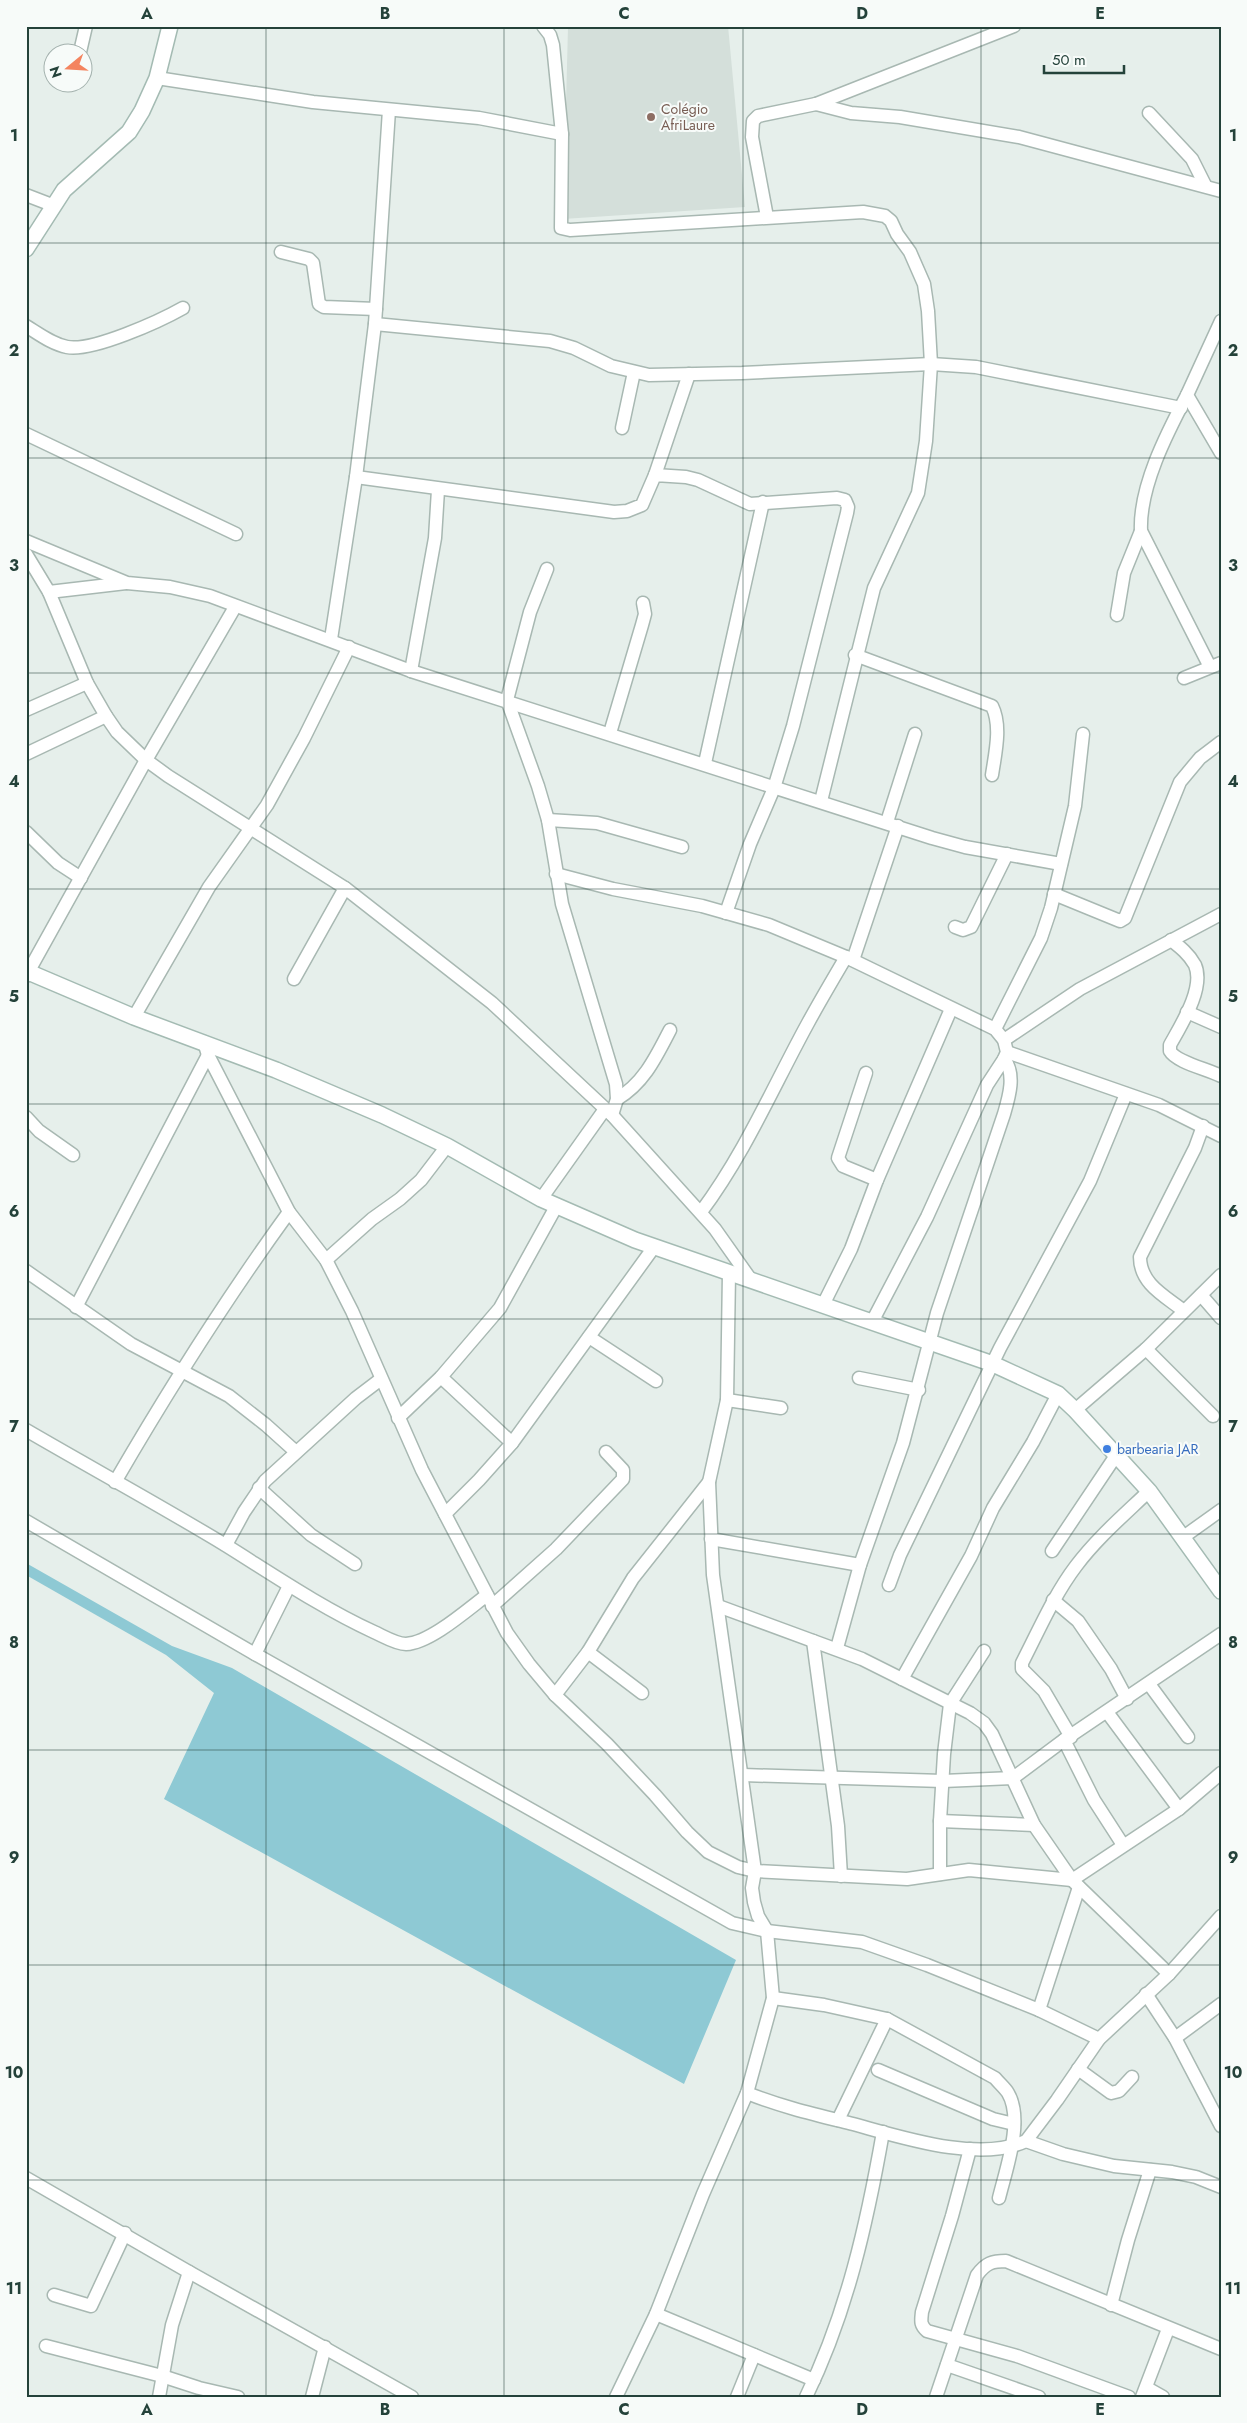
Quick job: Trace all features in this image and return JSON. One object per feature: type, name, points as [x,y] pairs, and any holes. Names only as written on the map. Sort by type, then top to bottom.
[{"type":"street","points":[[82,42],[86,26]]},
{"type":"street","points":[[26,249],[52,205],[77,176],[129,132],[142,111],[157,78],[170,26]]},
{"type":"street","points":[[543,26],[550,34],[553,45],[562,134],[560,226],[564,229],[863,212],[885,216],[891,221],[897,234],[910,252],[924,284],[928,311],[931,364],[926,441],[918,493],[874,588],[855,655],[820,801]]},
{"type":"street","points":[[767,217],[752,137],[753,121],[758,116],[816,104],[1014,26]]},
{"type":"street","points":[[157,78],[313,102],[479,118],[562,134]]},
{"type":"street","points":[[816,104],[851,113],[900,117],[1019,138],[1221,190]]},
{"type":"street","points":[[331,639],[356,477],[375,324],[389,110]]},
{"type":"street","points":[[1148,113],[1192,159],[1205,185]]},
{"type":"street","points":[[26,195],[52,205]]},
{"type":"street","points":[[281,252],[309,259],[313,263],[318,304],[324,308],[376,309]]},
{"type":"street","points":[[26,326],[47,340],[68,348],[90,345],[164,318],[183,308]]},
{"type":"street","points":[[1117,615],[1124,573],[1140,531],[1140,519],[1158,454],[1188,395],[1221,321]]},
{"type":"street","points":[[375,324],[550,341],[574,348],[611,366],[649,375],[931,364],[976,367],[1181,408]]},
{"type":"street","points":[[622,428],[634,372]]},
{"type":"street","points":[[356,477],[438,490],[614,512],[627,511],[642,505],[655,475],[689,374]]},
{"type":"street","points":[[1188,395],[1221,453]]},
{"type":"street","points":[[26,434],[236,534]]},
{"type":"street","points":[[655,475],[686,477],[707,484],[750,504],[842,498],[848,507],[793,726],[774,788],[750,844],[726,913]]},
{"type":"street","points":[[411,671],[435,538],[438,490]]},
{"type":"street","points":[[705,764],[763,502]]},
{"type":"street","points":[[1140,531],[1215,665],[1184,678]]},
{"type":"street","points":[[26,541],[127,583]]},
{"type":"street","points":[[26,554],[49,592],[87,683],[117,732],[146,760],[168,776],[345,888],[492,1004],[608,1112],[701,1212],[751,1280]]},
{"type":"street","points":[[547,569],[530,612],[508,700],[548,820],[556,874],[578,962],[616,1084],[617,1099]]},
{"type":"street","points":[[49,592],[127,583],[170,587],[210,596],[235,607],[331,639],[411,671],[508,700],[774,788],[965,847],[1061,864]]},
{"type":"street","points":[[610,733],[645,614],[643,603]]},
{"type":"street","points":[[235,607],[146,760],[27,974],[134,1017],[206,1049],[382,1114],[446,1146],[541,1199],[654,1248],[993,1364],[1058,1394],[1076,1410],[1149,1491],[1221,1591]]},
{"type":"street","points":[[134,1017],[209,887],[267,805],[304,738],[349,647]]},
{"type":"street","points":[[855,655],[984,701],[992,706],[996,714],[992,775]]},
{"type":"street","points":[[26,710],[87,683]]},
{"type":"street","points":[[26,754],[106,716]]},
{"type":"street","points":[[701,1212],[724,1181],[749,1138],[808,1023],[850,959],[893,824],[915,734]]},
{"type":"street","points":[[995,1029],[1041,938],[1054,894],[1075,806],[1083,734]]},
{"type":"street","points":[[1054,894],[1120,921],[1125,918],[1180,782],[1200,758],[1221,742]]},
{"type":"street","points":[[548,820],[597,823],[682,847]]},
{"type":"street","points":[[26,832],[58,863],[81,878]]},
{"type":"street","points":[[955,927],[964,930],[971,927],[1007,854]]},
{"type":"street","points":[[556,874],[614,889],[726,913],[769,925],[850,959],[995,1029],[1005,1050],[1011,1079],[1008,1101],[929,1342],[919,1390],[904,1443],[860,1565],[837,1648]]},
{"type":"street","points":[[294,979],[345,888]]},
{"type":"street","points":[[872,1322],[927,1217],[1005,1050],[1080,989],[1221,914]]},
{"type":"street","points":[[1171,940],[1188,954],[1196,967],[1194,996],[1170,1045],[1170,1051],[1177,1059],[1198,1065],[1221,1076]]},
{"type":"street","points":[[823,1305],[851,1249],[877,1180],[951,1009]]},
{"type":"street","points":[[1187,1012],[1221,1027]]},
{"type":"street","points":[[541,1199],[617,1099],[627,1093],[649,1070],[670,1030]]},
{"type":"street","points":[[206,1049],[289,1212],[326,1260],[352,1311],[398,1418],[444,1514],[507,1633],[528,1664],[555,1695],[607,1744],[687,1832],[708,1852],[738,1867],[755,1871],[907,1879],[969,1870],[1076,1884]]},
{"type":"street","points":[[76,1307],[206,1049]]},
{"type":"street","points":[[1005,1050],[1159,1105],[1221,1136]]},
{"type":"street","points":[[866,1073],[838,1158],[843,1166],[877,1180]]},
{"type":"street","points":[[889,1585],[900,1555],[993,1364],[1090,1181],[1126,1094]]},
{"type":"street","points":[[26,1117],[39,1132],[73,1155]]},
{"type":"street","points":[[1184,1311],[1150,1284],[1140,1267],[1140,1257],[1196,1148],[1203,1126]]},
{"type":"street","points":[[326,1260],[372,1219],[422,1180],[446,1146]]},
{"type":"street","points":[[398,1418],[441,1377],[500,1308],[556,1205]]},
{"type":"street","points":[[115,1482],[182,1369],[244,1275],[289,1212]]},
{"type":"street","points":[[444,1514],[480,1480],[512,1443],[654,1248]]},
{"type":"street","points":[[26,1271],[131,1344],[182,1369],[229,1396],[266,1424],[296,1452]]},
{"type":"street","points":[[616,2397],[656,2314],[703,2194],[747,2093],[773,1998],[767,1931],[758,1916],[752,1888],[755,1871],[718,1606],[711,1539],[708,1482],[727,1400],[729,1273]]},
{"type":"street","points":[[1076,1410],[1146,1349],[1221,1275]]},
{"type":"street","points":[[1201,1295],[1221,1318]]},
{"type":"street","points":[[589,1337],[656,1381]]},
{"type":"street","points":[[1146,1349],[1213,1416]]},
{"type":"street","points":[[441,1377],[512,1443]]},
{"type":"street","points":[[859,1378],[919,1390]]},
{"type":"street","points":[[226,1546],[259,1488],[296,1452],[381,1379]]},
{"type":"street","points":[[902,1679],[970,1556],[993,1508],[1033,1442],[1058,1394]]},
{"type":"street","points":[[727,1400],[781,1408]]},
{"type":"street","points":[[26,1430],[226,1546],[289,1586],[358,1624],[405,1644],[418,1641],[434,1633],[489,1601],[556,1549],[623,1479],[623,1470],[606,1452]]},
{"type":"street","points":[[1052,1550],[1117,1454]]},
{"type":"street","points":[[555,1695],[588,1652],[634,1578],[708,1482]]},
{"type":"street","points":[[259,1488],[311,1535],[355,1564]]},
{"type":"street","points":[[1123,1845],[1090,1793],[1044,1692],[1022,1669],[1053,1600],[1076,1566],[1110,1528],[1149,1491]]},
{"type":"street","points":[[1182,1538],[1221,1510]]},
{"type":"street","points":[[26,1521],[255,1654],[732,1923],[767,1931],[862,1942],[927,1965],[1039,2010],[1099,2039]]},
{"type":"street","points":[[711,1539],[860,1565]]},
{"type":"street","points":[[255,1654],[289,1586]]},
{"type":"street","points":[[1053,1600],[1078,1621],[1111,1670],[1127,1699]]},
{"type":"street","points":[[718,1606],[837,1648],[902,1679],[984,1723],[992,1734],[1034,1825],[1076,1884],[1169,1974]]},
{"type":"street","points":[[743,1775],[943,1781],[1013,1778],[1221,1634]]},
{"type":"street","points":[[813,1640],[838,1826],[841,1876]]},
{"type":"street","points":[[940,1874],[940,1821],[944,1746],[950,1704],[984,1650]]},
{"type":"street","points":[[588,1652],[642,1693]]},
{"type":"street","points":[[1149,1684],[1188,1737]]},
{"type":"street","points":[[1107,1712],[1179,1809]]},
{"type":"street","points":[[1039,2010],[1076,1884],[1123,1845],[1179,1809],[1221,1773]]},
{"type":"street","points":[[940,1821],[1034,1825]]},
{"type":"street","points":[[747,2093],[783,2107],[883,2132],[970,2148],[1010,2148],[1026,2141],[1099,2039],[1169,1974],[1221,1916]]},
{"type":"street","points":[[1146,1994],[1176,2038],[1221,2126]]},
{"type":"street","points":[[773,1998],[824,2005],[887,2019],[995,2078],[1008,2092],[1013,2106],[1014,2124],[999,2198]]},
{"type":"street","points":[[1176,2038],[1220,2005]]},
{"type":"street","points":[[838,2120],[887,2019]]},
{"type":"street","points":[[1078,2069],[1111,2093],[1119,2091],[1132,2078]]},
{"type":"street","points":[[878,2070],[992,2119],[1014,2124]]},
{"type":"street","points":[[806,2397],[843,2310],[869,2211],[883,2132]]},
{"type":"street","points":[[1026,2141],[1063,2154],[1114,2166],[1188,2175],[1221,2187]]},
{"type":"street","points":[[970,2148],[920,2322],[927,2331],[1017,2356],[1129,2397]]},
{"type":"street","points":[[1111,2305],[1128,2240],[1150,2170]]},
{"type":"street","points":[[26,2178],[412,2397]]},
{"type":"street","points":[[54,2295],[91,2306],[125,2234]]},
{"type":"street","points":[[936,2397],[978,2274],[984,2266],[993,2261],[1006,2261],[1168,2329],[1221,2349]]},
{"type":"street","points":[[159,2397],[172,2325],[189,2272]]},
{"type":"street","points":[[656,2314],[814,2380]]},
{"type":"street","points":[[1163,2397],[1144,2393],[1168,2329]]},
{"type":"street","points":[[46,2346],[238,2397]]},
{"type":"street","points":[[312,2397],[325,2347]]},
{"type":"street","points":[[737,2397],[754,2355]]},
{"type":"street","points":[[947,2365],[1039,2397]]},
{"type":"shaded area","name":"Colégio AfriLaure","points":[[728,26],[745,207],[563,219],[568,27]]},
{"type":"water","points":[[26,1563],[172,1646],[232,1668],[736,1960],[684,2084],[164,1799],[214,1693],[166,1655],[26,1575]]},
{"type":"place","name":"Colégio AfriLaure","points":[[651,117]]},
{"type":"place","name":"barbearia JAR","points":[[1107,1449]]}]
